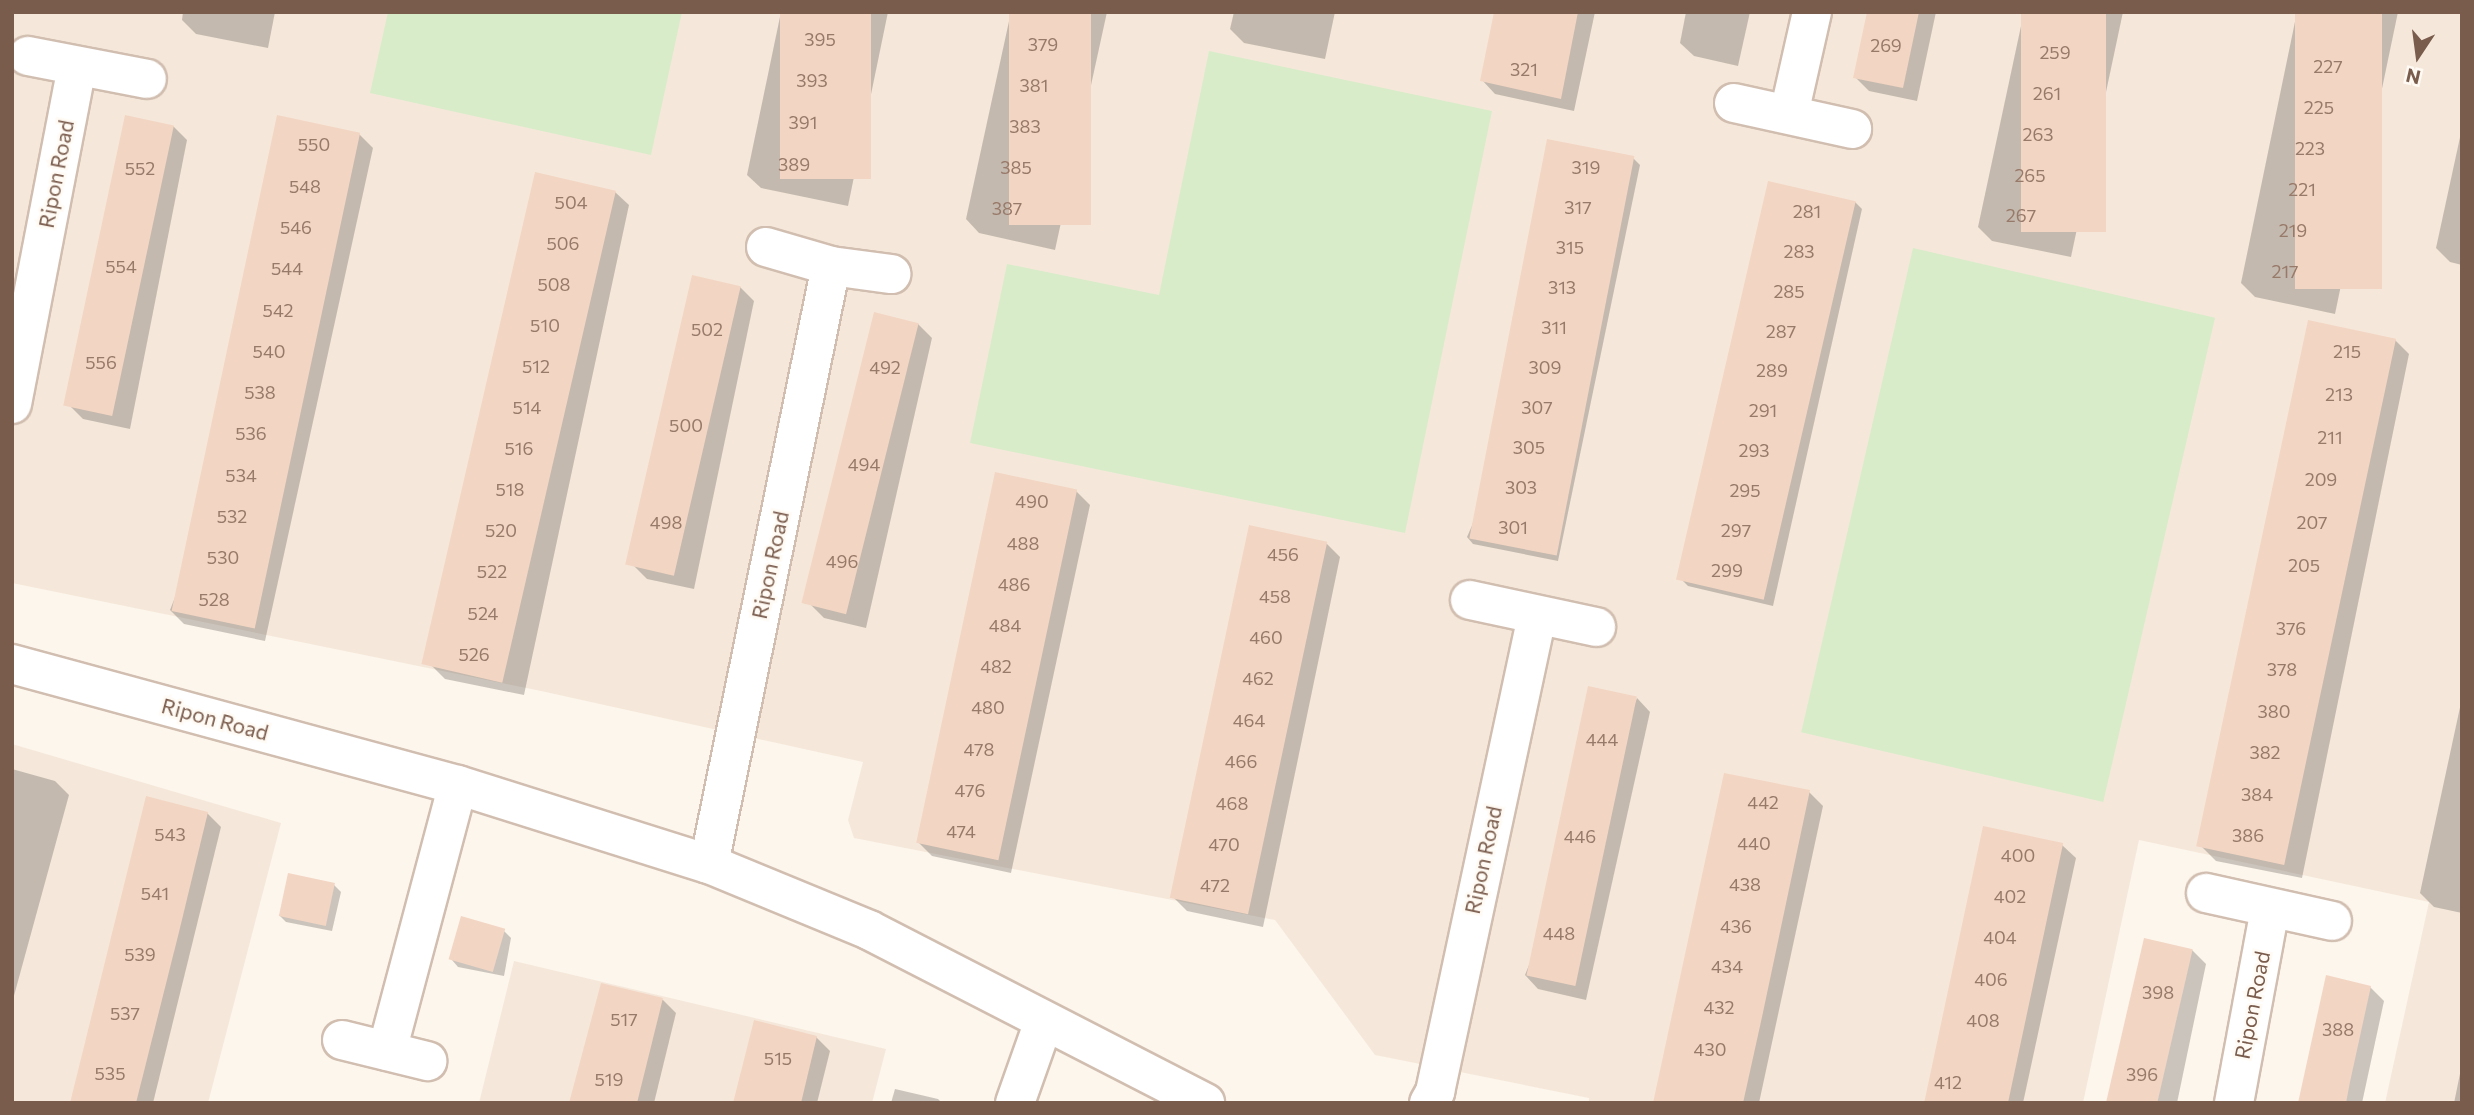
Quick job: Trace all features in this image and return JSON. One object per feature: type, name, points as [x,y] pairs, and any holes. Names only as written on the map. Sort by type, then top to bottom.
[{"type":"street","points":[[1789,114],[1812,12]]},
{"type":"street","points":[[28,56],[147,79]]},
{"type":"street","name":"Ripon Road","points":[[12,404],[77,66]]},
{"type":"street","points":[[1734,103],[1852,129]]},
{"type":"street","points":[[766,247],[831,266],[891,274]]},
{"type":"street","name":"Ripon Road","points":[[709,864],[831,266]]},
{"type":"street","points":[[1470,600],[1596,628]]},
{"type":"street","name":"Ripon Road","points":[[1429,1103],[1435,1092],[1537,617]]},
{"type":"street","name":"Ripon Road","points":[[12,664],[458,785],[709,864],[869,930],[1205,1103]]},
{"type":"street","points":[[387,1051],[458,785]]},
{"type":"street","points":[[2206,894],[2332,920]]},
{"type":"street","name":"Ripon Road","points":[[2234,1103],[2270,908]]},
{"type":"street","points":[[1015,1103],[1044,1021]]},
{"type":"street","points":[[342,1040],[426,1061]]},
{"type":"shaded area","points":[[12,12],[2462,12],[2462,1103],[2385,1103],[2429,902],[2139,840],[2083,1103],[1589,1103],[1589,1098],[1375,1055],[1275,920],[854,838],[848,820],[863,762],[541,691],[12,583]]},
{"type":"shaded area","points":[[12,744],[281,823],[208,1103],[12,1103]]},
{"type":"shaded area","points":[[514,961],[886,1049],[872,1103],[479,1103]]},
{"type":"green space","points":[[388,12],[682,12],[651,155],[370,93]]},
{"type":"green space","points":[[1209,51],[1492,111],[1405,533],[970,443],[1007,264],[1159,295]]},
{"type":"green space","points":[[1913,248],[2215,318],[2103,802],[1801,732]]},
{"type":"building","points":[[780,12],[871,12],[871,179],[780,179]]},
{"type":"building","points":[[1009,12],[1091,12],[1091,225],[1009,225]]},
{"type":"building","points":[[1494,12],[1578,12],[1561,99],[1480,81]]},
{"type":"building","points":[[1867,12],[1919,12],[1903,88],[1853,78]]},
{"type":"building","points":[[2021,12],[2106,12],[2106,232],[2021,232]]},
{"type":"building","points":[[2295,12],[2382,12],[2382,289],[2295,289]]},
{"type":"building","points":[[125,115],[174,125],[112,416],[63,406]]},
{"type":"building","points":[[277,115],[360,133],[255,629],[172,611]]},
{"type":"building","points":[[1547,139],[1634,156],[1557,556],[1469,539]]},
{"type":"building","points":[[535,172],[616,191],[502,683],[421,664]]},
{"type":"building","points":[[1768,181],[1856,201],[1764,600],[1676,580]]},
{"type":"building","points":[[692,275],[741,286],[674,576],[625,564]]},
{"type":"building","points":[[874,312],[919,323],[846,614],[801,603]]},
{"type":"building","points":[[2308,320],[2396,339],[2284,865],[2196,846]]},
{"type":"building","points":[[995,472],[1077,489],[998,860],[916,843]]},
{"type":"building","points":[[1249,525],[1327,542],[1248,914],[1170,898]]},
{"type":"building","points":[[1588,686],[1637,696],[1575,986],[1526,976]]},
{"type":"building","points":[[1724,773],[1810,790],[1762,1017],[1743,1103],[1653,1103]]},
{"type":"building","points":[[146,796],[208,812],[179,932],[136,1103],[70,1103]]},
{"type":"building","points":[[1983,826],[2063,843],[2008,1103],[1924,1103]]},
{"type":"building","points":[[288,873],[335,883],[326,926],[279,916]]},
{"type":"building","points":[[461,916],[505,929],[493,972],[449,959]]},
{"type":"building","points":[[2144,938],[2193,949],[2157,1103],[2106,1102]]},
{"type":"building","points":[[2326,975],[2371,986],[2346,1103],[2298,1103]]},
{"type":"building","points":[[601,983],[663,998],[637,1103],[569,1103]]},
{"type":"building","points":[[754,1020],[817,1036],[801,1103],[733,1103]]}]
